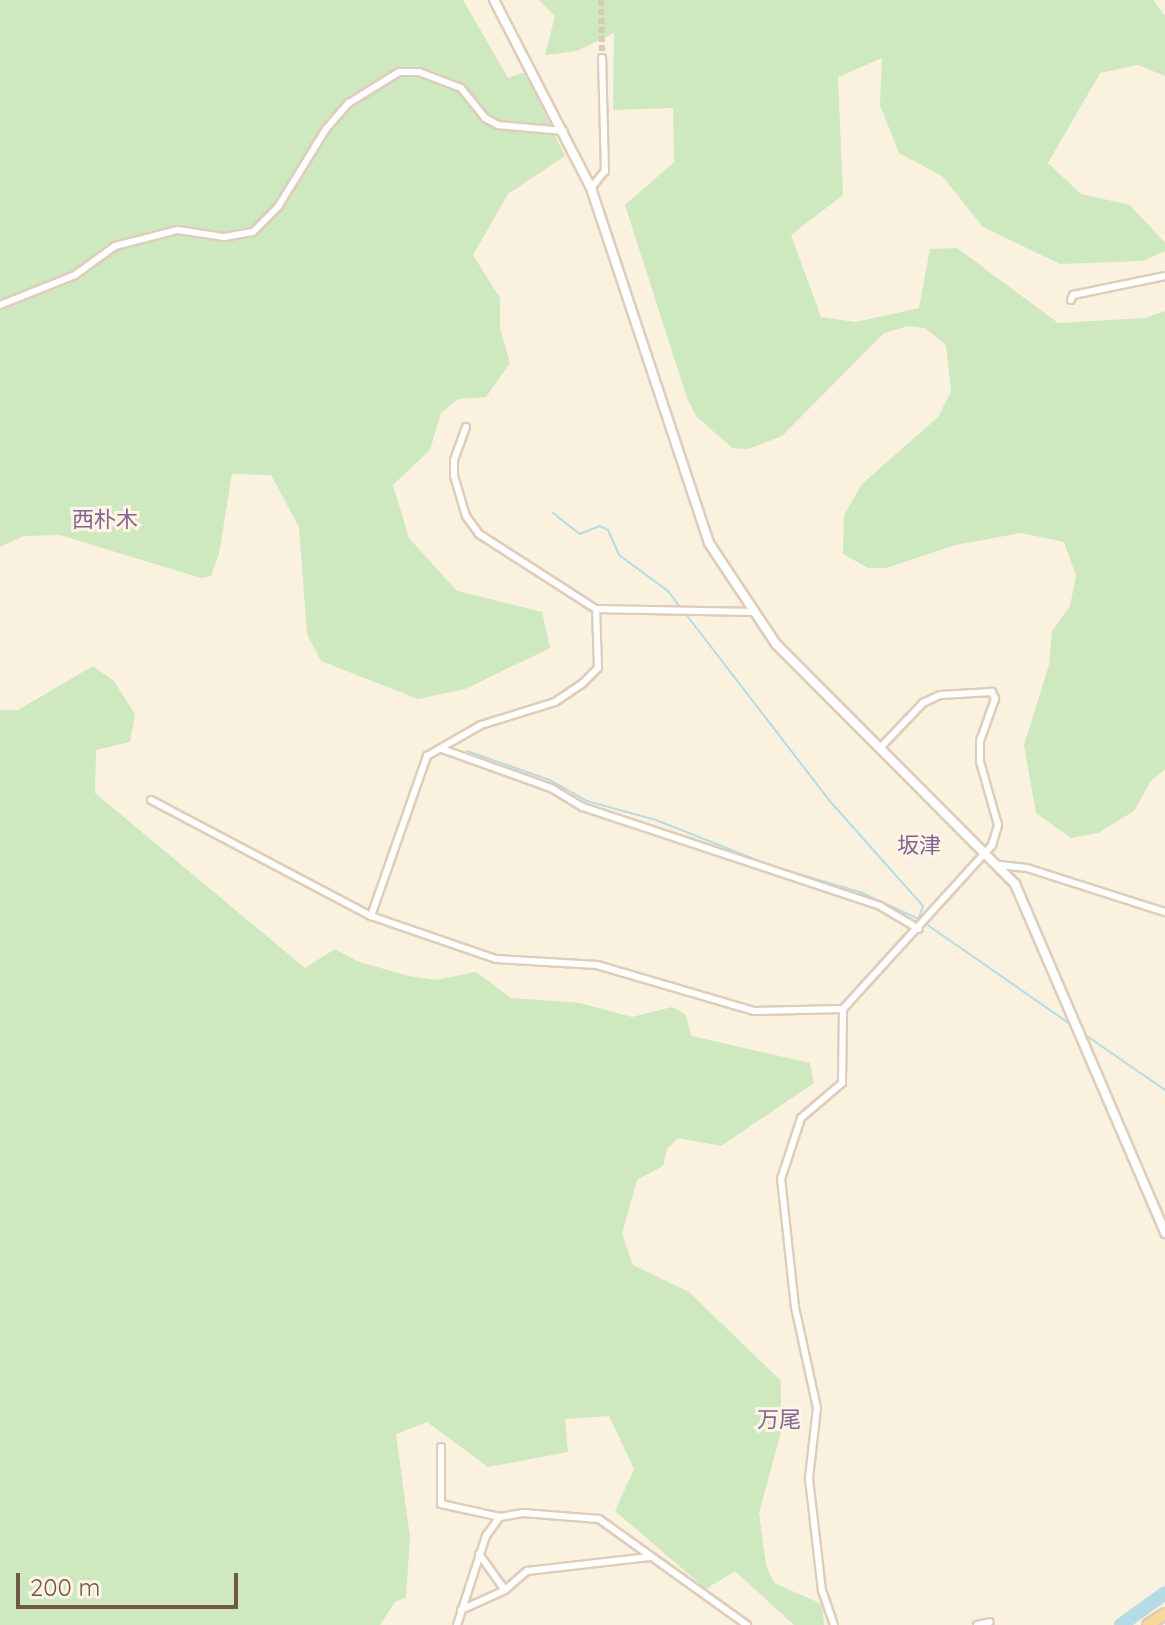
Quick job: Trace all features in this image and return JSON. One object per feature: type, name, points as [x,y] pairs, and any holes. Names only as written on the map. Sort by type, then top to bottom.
[{"type":"main road","points":[[1148,1625],[1165,1614]]},
{"type":"street","points":[[494,0],[591,188],[709,543],[776,644],[999,865],[1031,914],[1165,1233]]},
{"type":"street","points":[[591,188],[605,171],[602,58]]},
{"type":"street","points":[[0,305],[75,275],[115,246],[178,230],[224,237],[253,232],[278,207],[326,129],[349,103],[399,72],[419,72],[461,88],[485,118],[498,125],[564,131]]},
{"type":"street","points":[[1071,300],[1073,295],[1165,276]]},
{"type":"street","points":[[466,427],[454,460],[466,516],[479,534],[596,609],[676,613],[753,612]]},
{"type":"street","points":[[371,916],[427,756],[481,725],[555,702],[583,683],[598,668],[596,609]]},
{"type":"street","points":[[834,1625],[822,1591],[809,1478],[817,1408],[795,1307],[781,1179],[801,1118],[842,1083],[843,1009],[987,851],[998,825],[980,762],[980,741],[995,699],[992,692],[940,695],[923,703],[881,747]]},
{"type":"street","points":[[442,749],[551,788],[583,807],[880,906],[920,927]]},
{"type":"street","points":[[151,800],[371,916],[496,959],[597,965],[754,1011],[843,1009]]},
{"type":"street","points":[[999,865],[1012,864],[1165,912]]},
{"type":"street","points":[[441,1447],[441,1504],[500,1517],[591,1516],[747,1625]]},
{"type":"street","points":[[457,1625],[479,1554],[500,1517]]},
{"type":"street","points":[[479,1554],[505,1590]]},
{"type":"street","points":[[461,1610],[505,1590],[527,1571],[650,1557]]},
{"type":"street","points":[[977,1625],[990,1622]]},
{"type":"green space","points":[[0,0],[463,0],[508,78],[525,72],[565,156],[508,194],[473,255],[500,298],[500,328],[510,363],[486,397],[458,399],[441,413],[430,450],[393,485],[409,538],[457,591],[542,612],[550,648],[465,689],[418,699],[321,661],[307,634],[299,527],[271,475],[232,474],[219,554],[211,576],[201,578],[60,535],[24,536],[0,547]]},
{"type":"green space","points":[[539,0],[1153,0],[1165,16],[1165,76],[1138,65],[1100,73],[1048,163],[1081,194],[1130,205],[1165,243],[1165,251],[1142,261],[1060,264],[983,227],[942,176],[899,153],[880,105],[882,58],[838,77],[843,195],[791,235],[821,317],[856,322],[919,308],[930,249],[957,248],[1058,323],[1145,318],[1165,311],[1165,769],[1151,781],[1134,811],[1098,833],[1071,838],[1036,813],[1024,745],[1049,665],[1052,631],[1070,606],[1076,576],[1064,542],[1021,533],[955,545],[886,568],[868,568],[843,554],[844,515],[862,484],[938,417],[951,391],[946,345],[925,328],[908,326],[884,333],[782,436],[748,449],[732,448],[696,416],[687,398],[625,205],[674,162],[673,108],[613,110],[614,33],[577,51],[545,55],[555,16]]},
{"type":"green space","points":[[93,666],[114,681],[135,714],[130,742],[96,750],[95,793],[305,968],[335,949],[359,962],[409,976],[436,980],[476,972],[511,998],[580,1003],[632,1017],[672,1007],[685,1014],[692,1036],[810,1063],[814,1083],[721,1146],[678,1138],[667,1149],[663,1166],[637,1180],[622,1234],[633,1265],[689,1292],[781,1381],[781,1432],[759,1513],[766,1565],[774,1583],[822,1604],[824,1625],[794,1625],[735,1571],[706,1589],[615,1511],[634,1469],[609,1416],[565,1419],[568,1452],[488,1467],[427,1422],[396,1434],[410,1537],[406,1597],[395,1602],[380,1625],[0,1625],[0,710],[18,710]]},
{"type":"waterway","points":[[553,513],[580,534],[600,526],[608,530],[619,555],[668,591],[681,608]]},
{"type":"waterway","points":[[685,613],[828,799],[923,906],[919,917]]},
{"type":"waterway","points":[[467,751],[550,780],[587,801],[656,820],[772,866],[860,892],[919,919],[1073,1026]]},
{"type":"waterway","points":[[1084,1034],[1165,1090]]},
{"type":"waterway","points":[[1121,1625],[1165,1593]]},
{"type":"tunnel","points":[[601,0],[602,58]]},
{"type":"district","name":"西朴木","points":[[105,520]]},
{"type":"district","name":"坂津","points":[[919,846]]},
{"type":"district","name":"万尾","points":[[779,1420]]}]
